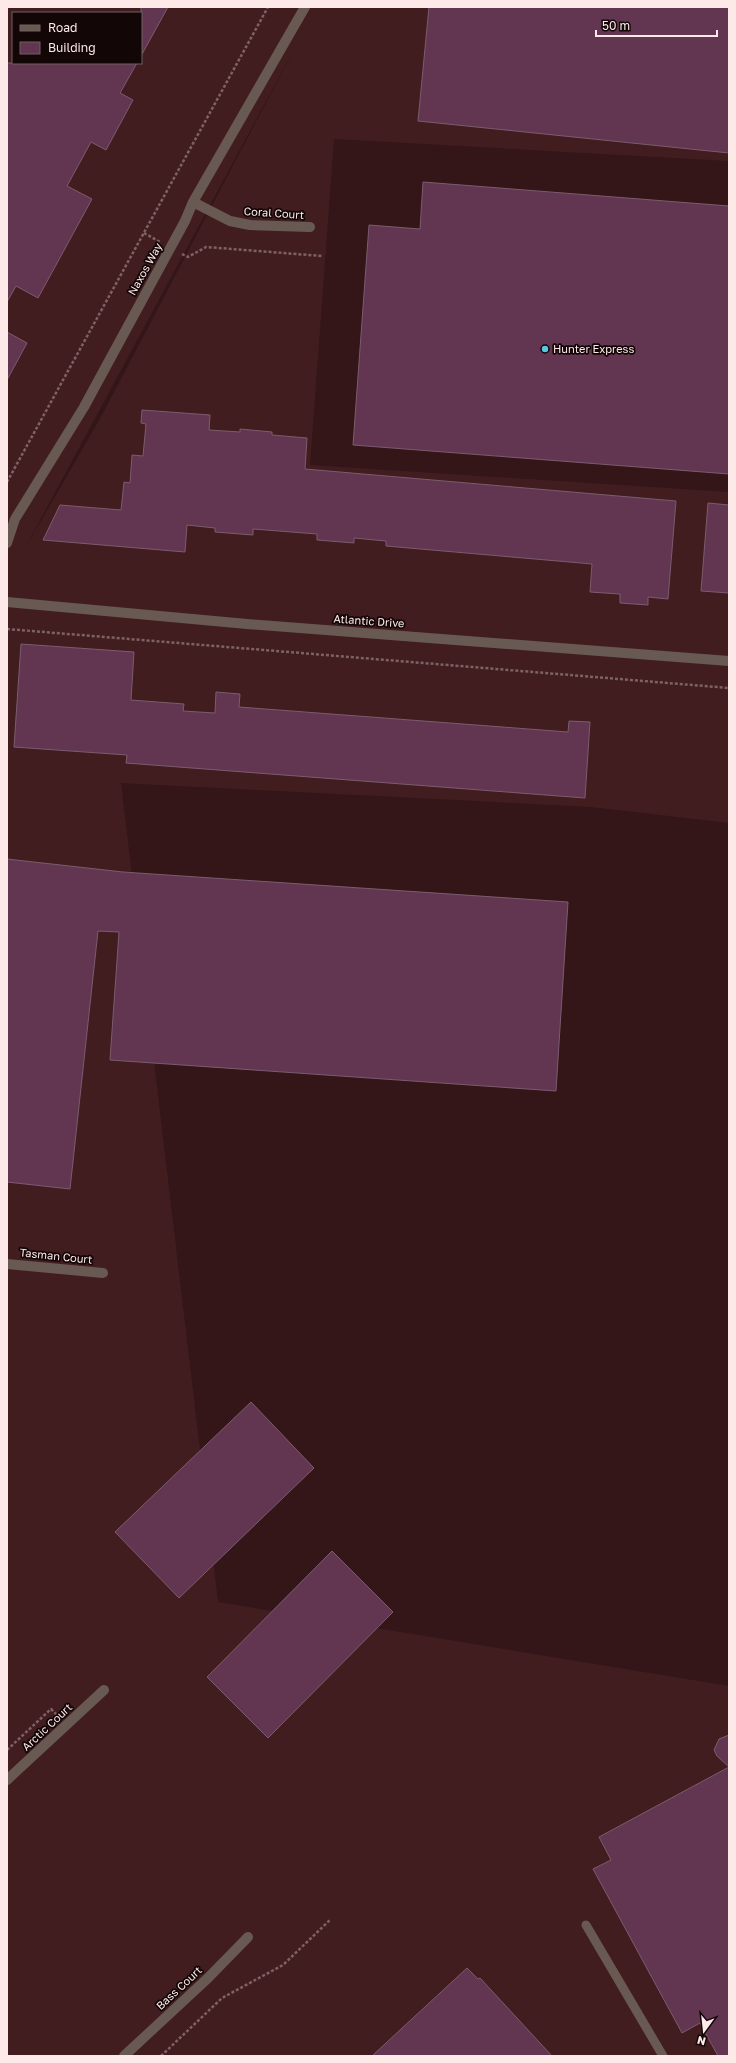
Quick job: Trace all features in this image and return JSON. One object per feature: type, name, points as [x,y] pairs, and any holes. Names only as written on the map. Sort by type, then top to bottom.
[{"type":"street","name":"Naxos Way","points":[[7,543],[16,519],[84,407],[170,248],[193,202],[305,7]]},
{"type":"street","name":"Coral Court","points":[[193,202],[230,221],[250,225],[310,228]]},
{"type":"street","name":"Atlantic Drive","points":[[7,602],[247,624],[729,660]]},
{"type":"street","name":"Tasman Court","points":[[7,1264],[103,1273]]},
{"type":"street","name":"Arctic Court","points":[[7,1780],[104,1690]]},
{"type":"street","name":"Bass Court","points":[[124,2056],[208,1978],[248,1937]]},
{"type":"lane","points":[[586,1925],[663,2056]]},
{"type":"path","points":[[7,482],[268,7]]},
{"type":"path","points":[[144,233],[188,257],[206,247],[322,256]]},
{"type":"path","points":[[7,629],[729,688]]},
{"type":"path","points":[[7,1750],[51,1709],[66,1725]]},
{"type":"path","points":[[161,2056],[222,1998],[283,1965],[331,1919]]},
{"type":"shaded area","points":[[7,7],[729,7],[729,161],[334,139],[310,465],[729,492],[729,823],[591,807],[121,783],[218,1602],[729,1686],[729,2056],[7,2056]],"holes":[[[299,40],[101,417],[24,550]]]},
{"type":"building","points":[[141,7],[168,7],[142,54],[142,12]]},
{"type":"building","points":[[429,7],[729,7],[729,153],[418,121]]},
{"type":"building","points":[[7,63],[136,64],[120,93],[133,100],[106,150],[91,142],[67,186],[92,199],[38,298],[16,286],[7,302]]},
{"type":"building","name":"Hunter Express","points":[[423,182],[729,206],[729,474],[353,445],[369,225],[420,229]]},
{"type":"building","points":[[7,332],[27,343],[7,380]]},
{"type":"building","points":[[142,410],[210,415],[209,430],[240,432],[240,429],[272,432],[272,435],[307,438],[305,469],[676,501],[668,599],[648,597],[648,605],[620,603],[620,594],[590,592],[592,564],[386,546],[386,541],[354,538],[354,543],[317,540],[317,534],[253,529],[253,535],[215,532],[215,528],[187,525],[185,552],[43,540],[60,505],[121,510],[124,482],[130,483],[132,455],[143,456],[146,424],[141,423]]},
{"type":"building","points":[[708,503],[729,505],[729,593],[701,591]]},
{"type":"building","points":[[21,644],[134,652],[131,700],[184,704],[183,711],[215,713],[216,692],[240,694],[239,707],[568,732],[569,721],[590,722],[585,798],[126,763],[127,755],[14,747]]},
{"type":"building","points":[[7,859],[123,872],[568,902],[556,1091],[110,1060],[119,932],[98,931],[70,1189],[7,1182]]},
{"type":"building","points":[[251,1402],[314,1468],[179,1598],[115,1532]]},
{"type":"building","points":[[332,1551],[393,1612],[268,1738],[207,1677]]},
{"type":"building","points":[[729,1735],[729,1767],[717,1756],[714,1750],[719,1739]]},
{"type":"building","points":[[729,1767],[729,2056],[718,2056],[700,2023],[682,2033],[593,1869],[611,1860],[599,1837]]},
{"type":"building","points":[[467,1968],[478,1979],[480,1978],[552,2056],[372,2056]]},
{"type":"place","name":"Hunter Express","points":[[545,349]]}]
